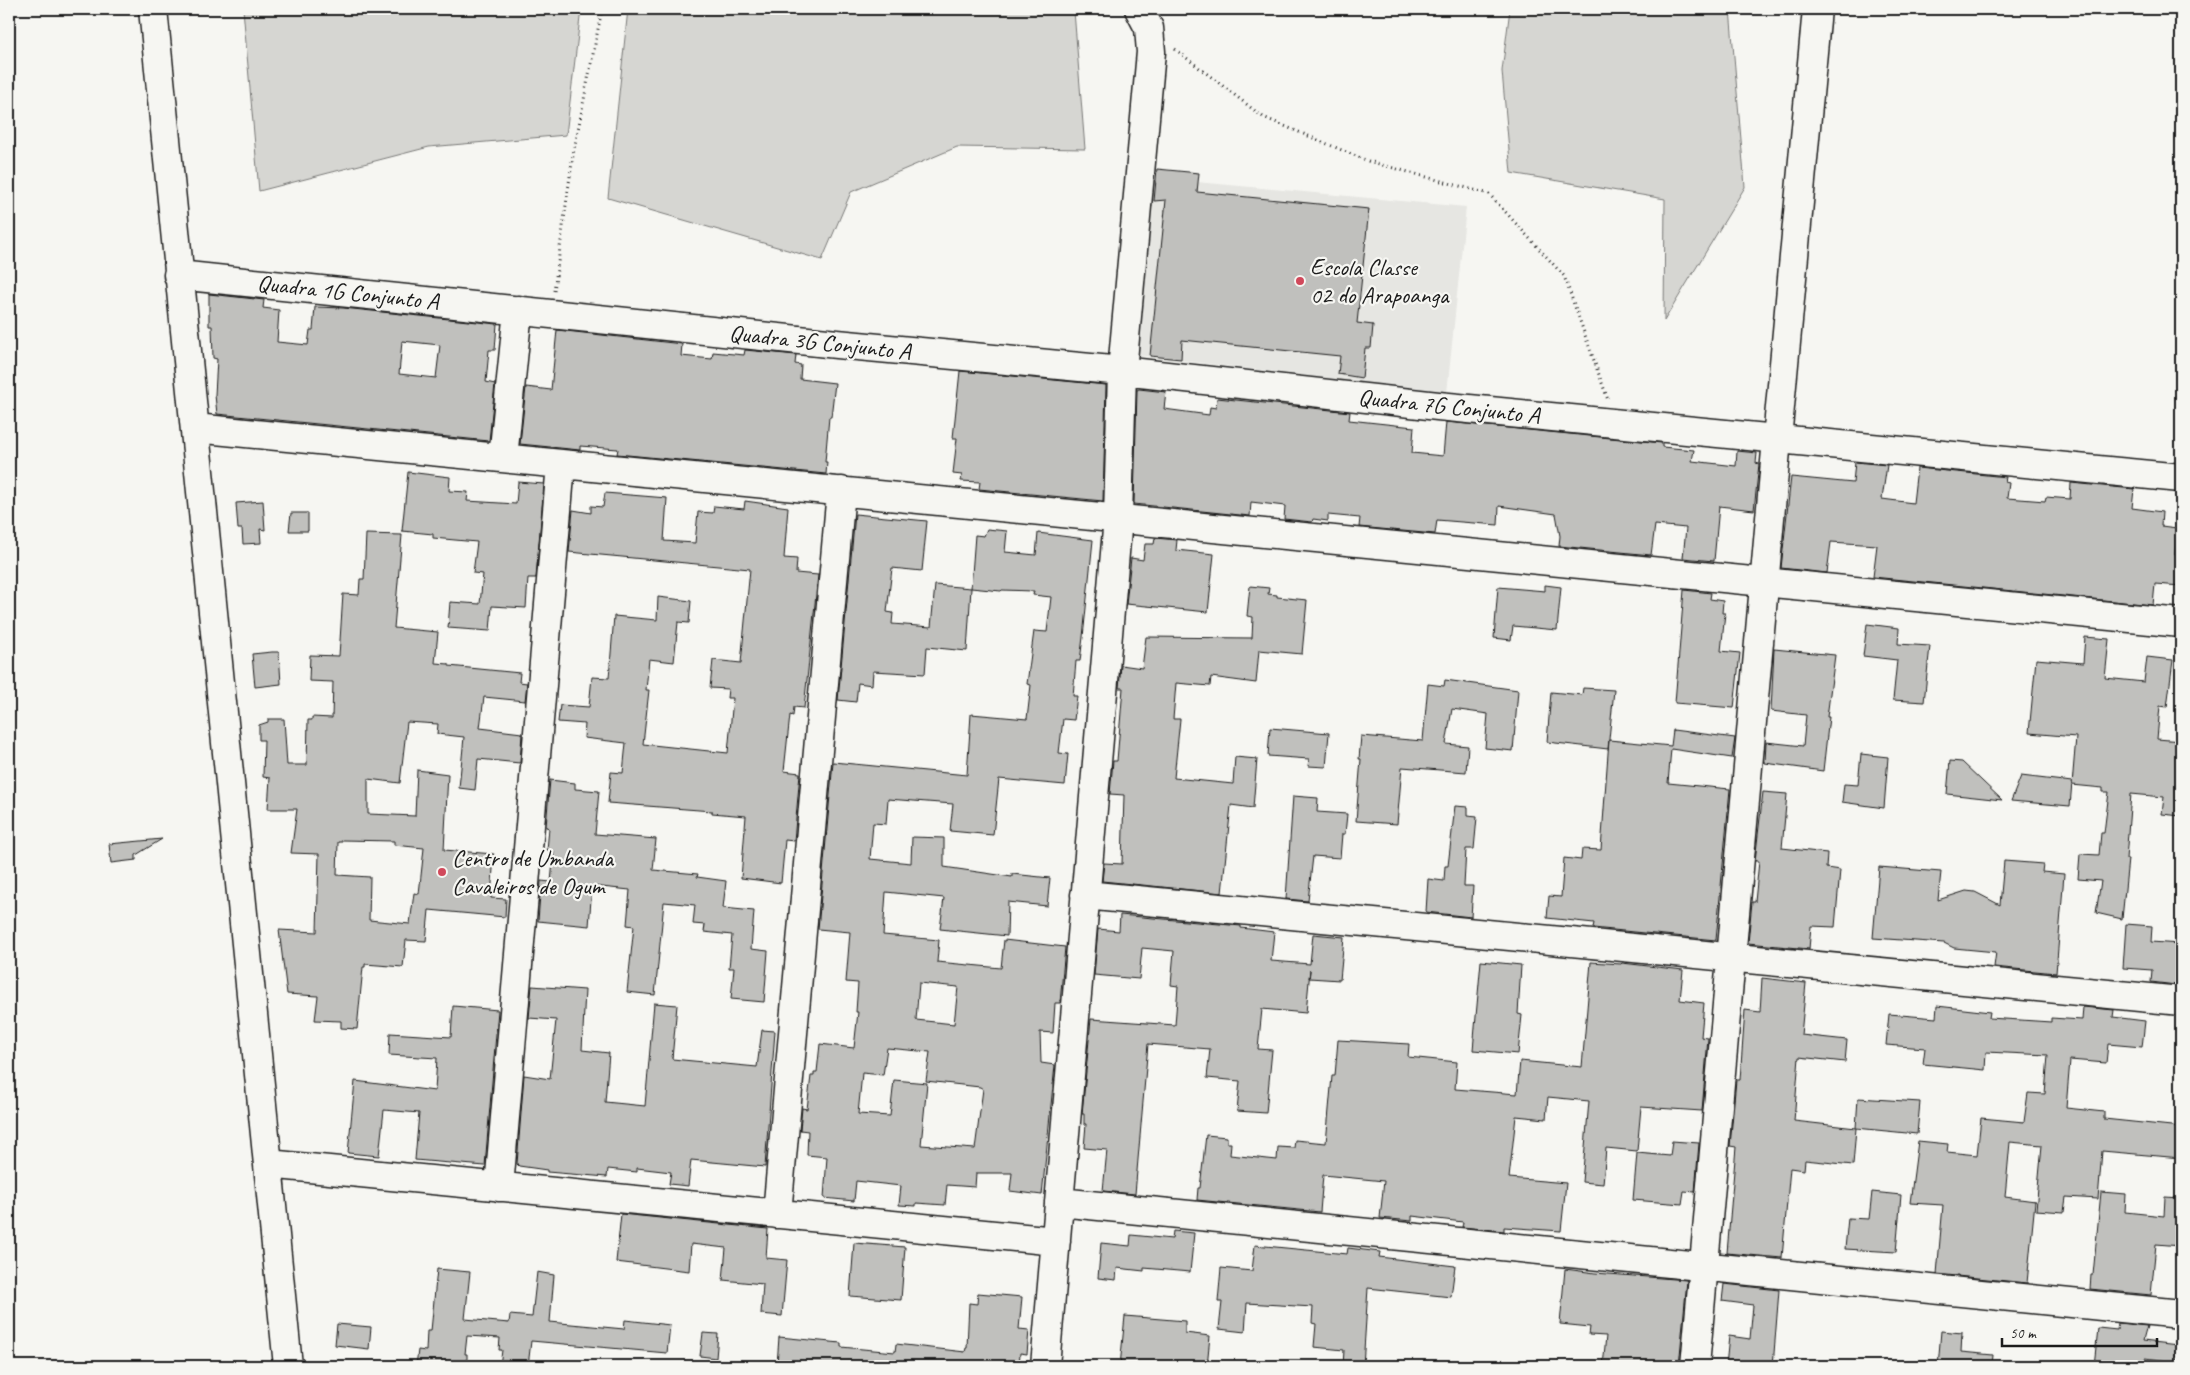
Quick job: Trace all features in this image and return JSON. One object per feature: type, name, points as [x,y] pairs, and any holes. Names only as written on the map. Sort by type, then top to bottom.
[{"type":"street","points":[[153,9],[288,1366]]},
{"type":"street","points":[[1695,1366],[1776,438],[1817,9]]},
{"type":"street","points":[[1045,1366],[1118,518],[1122,371],[1151,52],[1146,15]]},
{"type":"street","name":"Quadra 1G Conjunto A","points":[[178,275],[518,310]]},
{"type":"street","points":[[503,458],[518,310]]},
{"type":"street","name":"Quadra 3G Conjunto A","points":[[518,310],[837,344],[1122,371]]},
{"type":"street","name":"Quadra 7G Conjunto A","points":[[1122,371],[1438,406],[2181,478]]},
{"type":"street","points":[[195,428],[2181,623]]},
{"type":"street","points":[[499,1187],[561,464]]},
{"type":"street","points":[[777,1214],[841,492]]},
{"type":"street","points":[[1085,895],[2181,1001]]},
{"type":"street","points":[[268,1164],[1056,1241]]},
{"type":"street","points":[[1059,1202],[2181,1314]]},
{"type":"path","points":[[550,313],[573,154],[602,9]]},
{"type":"path","points":[[1146,15],[1263,117],[1368,161],[1489,194],[1564,276],[1616,423]]},
{"type":"shaded area","points":[[243,9],[581,9],[566,135],[429,147],[259,191]]},
{"type":"shaded area","points":[[628,9],[1071,9],[1074,11],[1085,149],[957,147],[851,192],[822,260],[608,198]]},
{"type":"shaded area","points":[[1510,9],[1730,9],[1745,187],[1664,321],[1665,199],[1511,173],[1502,71]]},
{"type":"shaded area","name":"Escola Classe 02 do Arapoanga","points":[[1153,178],[1466,207],[1447,393],[1135,355]]},
{"type":"building","points":[[1157,169],[1199,173],[1197,192],[1369,209],[1357,323],[1373,325],[1371,348],[1365,348],[1362,378],[1338,374],[1340,356],[1182,340],[1181,359],[1150,356],[1166,200],[1154,201]]},
{"type":"building","points":[[209,294],[264,300],[263,308],[279,310],[277,342],[308,345],[310,330],[313,330],[315,307],[343,308],[497,324],[495,350],[489,350],[486,382],[495,384],[489,441],[217,414],[215,395],[217,359],[213,358],[212,326],[209,326]],"holes":[[[402,341],[440,345],[436,378],[399,374]]]},
{"type":"building","points":[[557,330],[682,344],[681,356],[712,359],[713,352],[744,355],[745,350],[796,355],[795,364],[801,365],[800,379],[835,383],[831,417],[829,417],[825,462],[827,462],[826,474],[617,454],[618,449],[580,446],[580,450],[520,444],[526,387],[551,390]]},
{"type":"building","points":[[960,371],[1106,385],[1103,501],[979,489],[980,482],[961,481],[962,475],[953,474],[957,438],[953,438]]},
{"type":"building","points":[[1137,390],[1166,392],[1164,409],[1209,415],[1210,407],[1216,408],[1217,398],[1350,412],[1349,420],[1414,427],[1412,453],[1443,456],[1446,422],[1662,443],[1662,447],[1694,450],[1692,461],[1736,466],[1737,451],[1757,453],[1756,463],[1759,464],[1754,510],[1719,506],[1714,561],[1683,558],[1686,528],[1655,525],[1651,555],[1559,546],[1560,536],[1556,514],[1499,506],[1498,525],[1437,520],[1435,534],[1359,527],[1360,518],[1328,515],[1328,521],[1313,519],[1312,522],[1284,519],[1285,506],[1251,502],[1250,516],[1134,504]]},
{"type":"building","points":[[1855,462],[1887,465],[1882,499],[1913,503],[1917,468],[2006,477],[2005,482],[2009,483],[2007,498],[2045,501],[2046,497],[2070,499],[2071,483],[2134,489],[2132,508],[2162,512],[2161,526],[2177,528],[2175,554],[2181,554],[2181,586],[2155,584],[2153,605],[1873,577],[1877,545],[1831,542],[1827,573],[1781,568],[1791,477],[1853,483]]},
{"type":"building","points":[[408,472],[450,477],[449,491],[468,492],[467,501],[516,504],[518,482],[544,484],[536,578],[528,578],[526,608],[492,606],[490,631],[448,628],[450,602],[480,604],[483,574],[473,573],[477,542],[433,538],[433,534],[402,531]]},
{"type":"building","points":[[605,493],[667,498],[664,541],[695,543],[698,512],[713,513],[714,506],[744,509],[745,501],[788,507],[784,558],[797,559],[796,573],[818,575],[804,708],[794,707],[793,716],[790,715],[784,771],[800,773],[794,841],[785,840],[781,883],[741,878],[746,816],[712,813],[712,811],[608,803],[611,772],[623,773],[626,743],[584,738],[585,724],[558,722],[560,705],[589,707],[592,677],[609,678],[614,616],[657,620],[658,597],[691,601],[689,623],[678,622],[674,662],[649,659],[646,690],[649,690],[643,744],[728,753],[733,698],[727,698],[728,689],[710,688],[713,660],[741,663],[750,569],[569,552],[573,510],[591,513],[591,506],[603,507]]},
{"type":"building","points":[[263,501],[265,530],[260,529],[261,543],[243,544],[242,529],[238,529],[236,503]]},
{"type":"building","points":[[291,513],[308,513],[308,531],[289,531]]},
{"type":"building","points":[[855,514],[927,521],[922,571],[892,568],[887,612],[893,613],[892,624],[931,627],[935,585],[971,588],[967,651],[927,647],[925,674],[873,671],[872,685],[858,683],[856,702],[838,700]]},
{"type":"building","points":[[987,529],[1007,531],[1005,552],[1036,555],[1038,533],[1093,540],[1080,661],[1076,661],[1073,696],[1077,696],[1074,720],[1063,719],[1059,753],[1068,754],[1065,785],[999,779],[993,835],[950,831],[953,804],[888,799],[886,824],[873,823],[870,859],[911,863],[912,837],[944,838],[944,867],[1012,877],[1012,874],[1050,878],[1047,906],[1008,902],[1007,936],[940,929],[944,898],[886,892],[883,935],[939,940],[937,962],[1001,968],[1004,940],[1065,947],[1060,1003],[1055,1003],[1053,1033],[1040,1032],[1041,1063],[1055,1065],[1042,1195],[1010,1191],[1012,1173],[976,1173],[975,1187],[947,1185],[945,1205],[916,1203],[916,1206],[899,1205],[901,1186],[856,1181],[854,1201],[824,1198],[827,1157],[807,1155],[808,1131],[800,1130],[802,1108],[807,1109],[811,1076],[814,1076],[814,1072],[817,1072],[820,1044],[854,1048],[858,1012],[856,1012],[858,983],[846,982],[850,932],[818,929],[833,762],[967,775],[971,714],[1027,719],[1031,685],[1027,684],[1034,631],[1047,632],[1051,597],[1033,595],[1034,591],[1001,591],[971,588],[975,535],[984,536]],"holes":[[[919,983],[958,987],[954,1024],[916,1020]],[[887,1048],[930,1052],[926,1081],[980,1087],[983,1089],[975,1149],[921,1145],[927,1083],[894,1080],[890,1116],[858,1114],[862,1073],[883,1075]]]},
{"type":"building","points":[[366,534],[402,535],[394,628],[438,632],[435,663],[520,673],[519,682],[527,683],[525,701],[484,697],[480,728],[522,733],[520,763],[478,759],[475,790],[459,788],[464,737],[437,734],[438,724],[407,722],[400,783],[368,779],[368,814],[415,816],[417,770],[448,774],[444,850],[494,854],[491,898],[506,899],[505,917],[429,910],[426,941],[406,940],[403,967],[365,964],[365,967],[363,967],[357,1029],[341,1028],[341,1021],[315,1020],[318,996],[287,994],[279,930],[317,932],[319,854],[291,853],[297,809],[268,809],[270,778],[263,777],[264,740],[259,740],[259,725],[268,722],[268,719],[284,719],[287,765],[307,765],[308,720],[312,720],[312,717],[332,718],[333,682],[309,681],[310,655],[339,656],[343,594],[359,595],[360,579],[364,579]],"holes":[[[342,840],[394,841],[394,845],[424,848],[419,894],[414,893],[410,924],[369,920],[370,877],[337,875],[338,842],[342,842]]]},
{"type":"building","points":[[1155,538],[1177,540],[1176,550],[1214,554],[1208,612],[1126,604],[1131,558],[1143,560],[1145,544],[1154,544]]},
{"type":"building","points":[[1545,585],[1561,587],[1557,630],[1513,626],[1511,640],[1494,638],[1498,587],[1545,591]]},
{"type":"building","points":[[1250,586],[1269,588],[1268,594],[1277,595],[1277,597],[1307,600],[1302,654],[1259,650],[1256,683],[1211,677],[1210,686],[1176,683],[1173,719],[1180,719],[1174,778],[1233,784],[1235,757],[1257,759],[1253,808],[1231,805],[1222,893],[1102,881],[1104,863],[1122,864],[1124,795],[1110,794],[1113,761],[1117,761],[1123,688],[1119,688],[1121,665],[1142,668],[1146,637],[1252,638],[1253,617],[1247,616]]},
{"type":"building","points":[[1684,590],[1711,593],[1710,599],[1723,601],[1722,613],[1725,613],[1721,651],[1740,653],[1734,708],[1675,703]]},
{"type":"building","points":[[1867,624],[1899,628],[1898,644],[1930,646],[1924,702],[1893,700],[1897,660],[1863,656]]},
{"type":"building","points":[[2085,637],[2109,639],[2105,678],[2144,682],[2147,657],[2173,660],[2167,707],[2160,706],[2157,739],[2181,741],[2181,816],[2162,814],[2164,797],[2131,794],[2126,859],[2128,859],[2122,919],[2096,913],[2101,881],[2078,879],[2080,854],[2099,855],[2109,792],[2103,792],[2103,788],[2072,785],[2076,737],[2029,733],[2036,659],[2083,663]]},
{"type":"building","points":[[1774,649],[1835,655],[1827,717],[1829,717],[1823,771],[1765,763],[1766,742],[1803,746],[1806,715],[1771,711]]},
{"type":"building","points":[[279,652],[281,684],[255,687],[252,654]]},
{"type":"building","points":[[1445,680],[1518,690],[1513,751],[1485,748],[1488,714],[1452,709],[1446,744],[1468,746],[1466,772],[1402,767],[1397,824],[1356,821],[1361,736],[1423,741],[1428,684],[1444,686]]},
{"type":"building","points":[[1583,688],[1614,690],[1608,749],[1547,742],[1551,692],[1582,695]]},
{"type":"building","points":[[1270,728],[1329,733],[1326,767],[1308,766],[1309,759],[1268,756]]},
{"type":"building","points":[[1673,730],[1735,738],[1732,758],[1671,749],[1668,783],[1730,789],[1716,940],[1593,928],[1594,923],[1547,918],[1549,896],[1561,897],[1564,858],[1581,860],[1582,849],[1601,850],[1609,740],[1671,746]]},
{"type":"building","points":[[1861,754],[1888,757],[1884,808],[1842,802],[1844,784],[1858,785]]},
{"type":"building","points":[[1950,761],[1962,762],[2002,800],[1947,794]]},
{"type":"building","points":[[2021,776],[2072,782],[2070,806],[2011,801]]},
{"type":"building","points":[[550,780],[575,783],[575,789],[599,791],[595,834],[656,839],[653,870],[698,874],[697,877],[726,881],[723,908],[754,911],[751,949],[768,951],[764,1002],[731,999],[734,968],[729,968],[732,935],[704,932],[705,925],[693,924],[695,905],[664,902],[655,995],[627,992],[634,926],[627,925],[630,890],[592,886],[589,926],[538,921],[541,881],[551,882],[554,851],[547,850],[549,828],[546,827]]},
{"type":"building","points":[[1763,792],[1787,794],[1782,848],[1827,853],[1826,868],[1840,870],[1835,927],[1811,926],[1809,949],[1748,943],[1752,902],[1755,902],[1759,861],[1755,861]]},
{"type":"building","points":[[1293,796],[1318,798],[1317,812],[1347,814],[1345,834],[1342,834],[1340,858],[1313,856],[1308,901],[1286,899]]},
{"type":"building","points":[[1455,806],[1468,807],[1468,816],[1477,817],[1474,849],[1466,849],[1464,886],[1473,886],[1471,917],[1426,912],[1428,879],[1444,881],[1445,866],[1448,866]]},
{"type":"building","points":[[162,839],[136,855],[136,860],[111,863],[109,844]]},
{"type":"building","points":[[2004,861],[2043,864],[2042,872],[2064,874],[2056,973],[1994,967],[1996,952],[1954,948],[1944,943],[1873,938],[1879,867],[1941,872],[1938,900],[1966,891],[1975,892],[2000,905]]},
{"type":"building","points":[[1120,915],[1241,926],[1241,928],[1274,932],[1271,961],[1310,964],[1313,934],[1344,937],[1340,980],[1309,978],[1306,1013],[1262,1009],[1258,1049],[1272,1050],[1266,1113],[1237,1111],[1240,1081],[1207,1078],[1210,1049],[1148,1044],[1135,1194],[1103,1191],[1107,1150],[1084,1148],[1086,1124],[1084,1124],[1084,1114],[1082,1114],[1091,1019],[1175,1025],[1178,986],[1171,985],[1174,951],[1142,948],[1139,979],[1094,975],[1098,929],[1119,931]]},
{"type":"building","points":[[2126,924],[2152,926],[2151,942],[2180,944],[2176,985],[2151,982],[2152,970],[2123,968]]},
{"type":"building","points":[[1481,961],[1521,965],[1518,1014],[1522,1015],[1518,1054],[1473,1050]]},
{"type":"building","points":[[1591,962],[1622,963],[1683,970],[1680,1000],[1704,1003],[1701,1037],[1708,1038],[1702,1111],[1641,1107],[1637,1151],[1606,1148],[1603,1184],[1582,1182],[1589,1101],[1548,1097],[1546,1119],[1516,1116],[1509,1178],[1566,1183],[1561,1231],[1504,1227],[1504,1231],[1462,1227],[1463,1222],[1412,1216],[1412,1221],[1380,1218],[1384,1181],[1323,1175],[1320,1212],[1197,1200],[1206,1135],[1227,1137],[1227,1143],[1231,1143],[1230,1155],[1277,1160],[1278,1147],[1294,1148],[1295,1140],[1326,1143],[1332,1076],[1335,1076],[1338,1040],[1409,1044],[1408,1057],[1457,1062],[1455,1089],[1517,1094],[1520,1061],[1582,1067]]},
{"type":"building","points":[[1762,978],[1806,983],[1801,1035],[1847,1040],[1845,1062],[1799,1057],[1794,1121],[1856,1128],[1853,1165],[1805,1160],[1804,1170],[1790,1168],[1782,1258],[1727,1253],[1736,1147],[1730,1146],[1736,1080],[1740,1080],[1745,1010],[1760,1012]]},
{"type":"building","points":[[532,986],[585,990],[582,1050],[609,1053],[605,1102],[645,1106],[654,1003],[677,1005],[672,1059],[757,1067],[762,1030],[775,1031],[765,1167],[691,1160],[688,1186],[669,1184],[671,1172],[637,1168],[637,1172],[608,1169],[607,1177],[547,1172],[547,1170],[519,1166],[517,1164],[524,1075],[550,1079],[556,1020],[529,1018]]},
{"type":"building","points":[[453,1006],[498,1010],[485,1166],[415,1160],[419,1113],[384,1110],[379,1156],[348,1153],[355,1081],[435,1091],[437,1058],[389,1055],[390,1033],[451,1037]]},
{"type":"building","points":[[1937,1006],[1990,1012],[1989,1018],[2051,1022],[2051,1018],[2082,1020],[2083,1007],[2114,1010],[2113,1017],[2145,1021],[2142,1047],[2108,1044],[2106,1063],[2070,1060],[2066,1108],[2104,1112],[2104,1119],[2181,1127],[2181,1158],[2102,1151],[2098,1199],[2066,1197],[2064,1212],[2036,1210],[2042,1145],[2010,1142],[2005,1197],[2035,1201],[2027,1283],[1937,1274],[1943,1205],[1910,1203],[1918,1141],[1948,1144],[1947,1152],[1977,1155],[1981,1118],[2024,1122],[2028,1093],[2045,1094],[2048,1055],[1986,1052],[1985,1070],[1923,1064],[1925,1048],[1886,1045],[1889,1014],[1936,1018]]},
{"type":"building","points":[[1858,1098],[1920,1102],[1917,1134],[1856,1128]]},
{"type":"building","points":[[1672,1141],[1699,1143],[1695,1192],[1684,1191],[1682,1204],[1633,1200],[1637,1153],[1670,1156]]},
{"type":"building","points":[[1872,1192],[1901,1195],[1896,1252],[1845,1249],[1848,1218],[1869,1219]]},
{"type":"building","points":[[2101,1192],[2126,1194],[2125,1212],[2164,1216],[2165,1197],[2181,1198],[2181,1246],[2156,1244],[2151,1295],[2090,1289]]},
{"type":"building","points":[[621,1214],[768,1229],[766,1258],[787,1260],[782,1316],[761,1314],[763,1284],[723,1280],[726,1248],[691,1244],[689,1271],[616,1262]]},
{"type":"building","points":[[1173,1231],[1194,1233],[1190,1272],[1144,1268],[1144,1271],[1117,1268],[1116,1280],[1098,1278],[1101,1243],[1130,1246],[1131,1235],[1172,1239]]},
{"type":"building","points":[[854,1243],[905,1247],[901,1300],[850,1296]]},
{"type":"building","points":[[1255,1245],[1347,1254],[1348,1248],[1380,1252],[1379,1257],[1455,1266],[1451,1297],[1368,1288],[1363,1366],[1343,1366],[1344,1350],[1314,1347],[1316,1324],[1312,1323],[1313,1307],[1247,1303],[1245,1332],[1219,1329],[1222,1302],[1218,1302],[1221,1268],[1252,1271]]},
{"type":"building","points":[[437,1269],[470,1272],[465,1319],[509,1323],[510,1315],[532,1317],[537,1272],[554,1275],[550,1322],[624,1329],[625,1320],[670,1325],[667,1353],[531,1341],[528,1366],[500,1366],[502,1350],[499,1350],[500,1338],[467,1336],[465,1354],[467,1354],[467,1366],[416,1366],[418,1350],[426,1351],[427,1331],[431,1331]]},
{"type":"building","points":[[1565,1269],[1687,1280],[1679,1366],[1603,1366],[1606,1336],[1589,1335],[1590,1327],[1560,1324]]},
{"type":"building","points":[[1724,1284],[1779,1290],[1773,1366],[1726,1366],[1729,1336],[1750,1339],[1753,1305],[1722,1301]]},
{"type":"building","points":[[978,1293],[1022,1297],[1019,1329],[1029,1330],[1027,1354],[1020,1353],[1019,1366],[777,1365],[779,1337],[841,1343],[841,1347],[895,1352],[896,1344],[965,1352],[967,1348],[969,1303],[977,1304]]},
{"type":"building","points":[[1125,1316],[1185,1321],[1185,1333],[1210,1336],[1207,1366],[1120,1366]]},
{"type":"building","points":[[2118,1323],[2147,1326],[2143,1341],[2178,1345],[2176,1362],[2146,1358],[2145,1366],[2094,1366],[2098,1328],[2117,1330]]},
{"type":"building","points":[[337,1324],[371,1327],[369,1349],[335,1345]]},
{"type":"building","points":[[1941,1331],[1962,1333],[1961,1352],[1993,1355],[1992,1366],[1938,1366]]},
{"type":"building","points":[[703,1333],[718,1334],[716,1358],[700,1356]]},
{"type":"place","name":"Escola Classe 02 do Arapoanga","points":[[1300,281]]},
{"type":"place","name":"Centro de Umbanda Cavaleiros de Ogum","points":[[442,872]]}]
